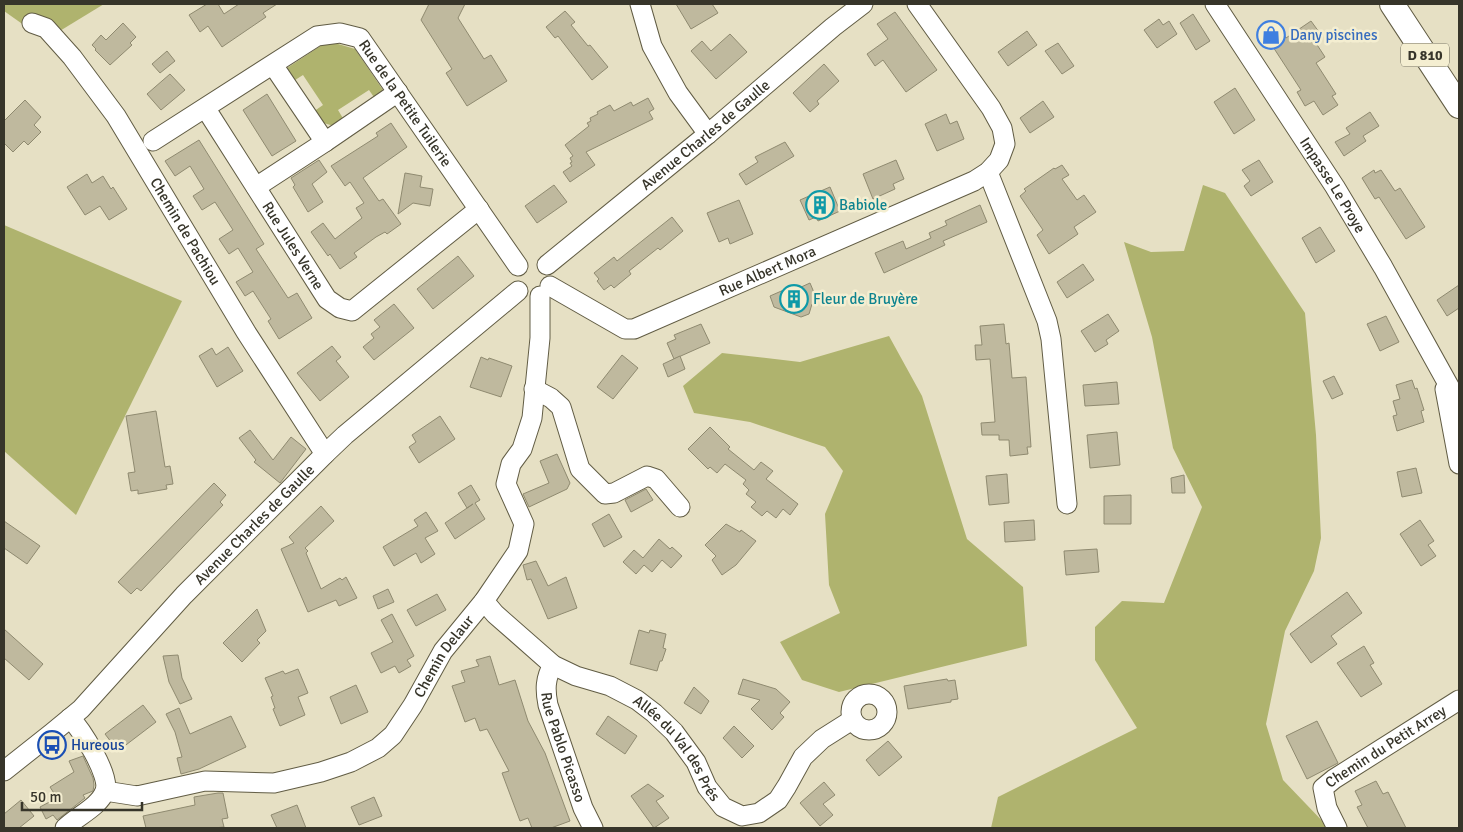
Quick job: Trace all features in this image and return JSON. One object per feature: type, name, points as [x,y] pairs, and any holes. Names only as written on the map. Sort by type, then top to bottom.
[{"type":"main road","name":"D 810","points":[[1392,4],[1459,106]]},
{"type":"street","points":[[640,4],[652,46],[678,93],[708,134]]},
{"type":"street","name":"Avenue Charles de Gaulle","points":[[547,265],[708,134],[833,27],[863,4]]},
{"type":"street","name":"Rue Albert Mora","points":[[545,291],[625,329],[634,329],[974,181],[988,172],[999,160],[1005,144],[1002,128],[991,108],[917,4]]},
{"type":"street","name":"Impasse Le Proye","points":[[1215,4],[1335,187],[1459,404]]},
{"type":"street","name":"Chemin de Pachiou","points":[[32,23],[46,28],[72,56],[116,116],[246,332],[325,454]]},
{"type":"street","name":"Rue de la Petite Tuilerie","points":[[153,141],[317,36],[340,33],[360,38],[518,266]]},
{"type":"street","points":[[273,65],[324,142]]},
{"type":"street","points":[[256,187],[398,92]]},
{"type":"street","name":"Rue Jules Verne","points":[[206,108],[327,299],[340,308],[352,311],[479,209]]},
{"type":"street","points":[[988,172],[1047,321],[1051,339],[1067,504]]},
{"type":"street","points":[[533,259],[547,265],[552,279],[545,291],[528,297],[518,290],[514,282],[514,274],[518,266],[527,260],[533,259]]},
{"type":"street","name":"Avenue Charles de Gaulle","points":[[4,771],[70,718],[92,697],[184,595],[345,435],[518,290]]},
{"type":"street","name":"Chemin Delaur","points":[[105,791],[137,796],[205,781],[274,783],[321,772],[351,762],[378,748],[393,735],[413,705],[443,651],[484,601],[518,551],[524,524],[506,484],[511,464],[522,448],[532,418],[545,291]]},
{"type":"street","name":"Impasse Le Proye","points":[[1442,373],[1459,464]]},
{"type":"street","points":[[534,390],[551,398],[561,407],[580,469],[605,494],[614,493],[647,476],[656,479],[680,507]]},
{"type":"street","name":"Allée du Val des Prés","points":[[484,601],[495,614],[554,665],[576,676],[610,686],[636,700],[654,713],[680,740],[696,762],[707,787],[722,807],[742,816],[759,813],[778,800],[803,758],[822,739],[852,720]]},
{"type":"street","name":"Rue Pablo Picasso","points":[[554,665],[548,673],[545,690],[548,705],[583,808],[592,828]]},
{"type":"street","name":"Chemin du Petit Arrey","points":[[1338,828],[1327,808],[1323,788],[1334,779],[1459,700]]},
{"type":"street","points":[[65,828],[98,801],[105,791],[107,784],[91,746],[70,718]]},
{"type":"green space","points":[[4,4],[104,4],[45,40],[4,11]]},
{"type":"green space","points":[[328,41],[355,49],[385,93],[376,100],[369,90],[338,110],[344,120],[334,126],[320,122],[313,112],[323,105],[303,75],[292,82],[284,70]]},
{"type":"green space","points":[[1203,185],[1225,193],[1305,313],[1316,435],[1321,538],[1314,571],[1285,631],[1266,724],[1283,780],[1329,828],[991,828],[998,797],[1137,728],[1095,660],[1095,627],[1122,601],[1164,603],[1202,507],[1173,448],[1152,337],[1124,242],[1151,252],[1184,251]]},
{"type":"green space","points":[[4,225],[182,301],[76,515],[4,451]]},
{"type":"green space","points":[[889,336],[922,396],[967,539],[1023,587],[1027,646],[839,692],[802,680],[780,642],[840,613],[829,585],[825,514],[843,471],[825,447],[750,422],[694,413],[683,386],[722,353],[800,362]]},
{"type":"building","points":[[207,4],[218,4],[224,14],[239,4],[277,4],[263,13],[266,17],[222,47],[208,26],[200,32],[189,15]]},
{"type":"building","points":[[429,4],[465,4],[458,18],[484,59],[491,55],[507,81],[467,106],[446,73],[452,69],[421,20]]},
{"type":"building","points":[[676,4],[712,4],[718,13],[691,29]]},
{"type":"building","points":[[565,11],[575,22],[571,25],[608,67],[592,80],[558,36],[555,38],[546,27]]},
{"type":"building","points":[[895,12],[937,70],[906,92],[883,60],[875,66],[867,54],[888,39],[877,24]]},
{"type":"building","points":[[1193,14],[1210,41],[1196,50],[1180,23]]},
{"type":"building","points":[[1159,19],[1163,25],[1169,21],[1177,34],[1157,48],[1144,30]]},
{"type":"building","points":[[1311,21],[1319,32],[1312,37],[1325,57],[1316,63],[1336,94],[1332,96],[1338,105],[1323,115],[1314,101],[1305,106],[1297,92],[1301,90],[1264,33],[1277,24],[1286,38]]},
{"type":"building","points":[[123,23],[136,37],[130,43],[132,45],[110,65],[92,45],[101,35],[106,40]]},
{"type":"building","points":[[1027,31],[1037,45],[1008,66],[998,52]]},
{"type":"building","points":[[730,34],[747,52],[716,79],[691,51],[702,41],[711,51]]},
{"type":"building","points":[[1058,43],[1074,66],[1062,74],[1045,51]]},
{"type":"building","points":[[167,51],[175,61],[160,73],[152,64]]},
{"type":"building","points":[[824,64],[839,81],[817,101],[819,104],[810,112],[793,93]]},
{"type":"building","points":[[170,74],[185,90],[161,110],[147,94]]},
{"type":"building","points":[[1235,88],[1255,120],[1234,134],[1214,102]]},
{"type":"building","points":[[267,94],[296,141],[272,156],[243,110]]},
{"type":"building","points":[[648,98],[654,109],[649,112],[653,119],[586,152],[595,165],[570,182],[563,172],[572,166],[570,158],[573,156],[565,145],[589,126],[587,123],[591,121],[590,118],[610,105],[614,111],[631,102],[633,106]]},
{"type":"building","points":[[25,100],[41,117],[34,125],[41,132],[28,145],[24,141],[13,152],[4,143],[4,121]]},
{"type":"building","points":[[1043,101],[1054,117],[1030,133],[1020,118]]},
{"type":"building","points":[[1370,112],[1379,126],[1363,136],[1366,141],[1344,156],[1335,142],[1350,134],[1346,128]]},
{"type":"building","points":[[946,114],[950,124],[957,121],[964,139],[937,151],[925,124]]},
{"type":"building","points":[[391,123],[407,147],[363,178],[379,201],[383,199],[401,224],[387,234],[385,232],[376,237],[354,253],[357,257],[340,269],[311,232],[323,223],[335,239],[362,218],[356,208],[364,203],[350,182],[345,186],[331,166],[378,136],[376,133]]},
{"type":"building","points":[[199,140],[264,244],[256,249],[288,298],[297,293],[312,318],[279,339],[268,321],[271,319],[253,291],[245,296],[236,282],[253,272],[238,248],[229,254],[219,239],[233,230],[215,202],[202,210],[193,196],[204,189],[190,166],[175,176],[165,161]]},
{"type":"building","points":[[785,142],[794,156],[746,185],[739,174],[758,162],[755,157]]},
{"type":"building","points":[[319,160],[327,172],[312,184],[323,202],[308,212],[293,187],[295,185],[291,178]]},
{"type":"building","points":[[896,160],[904,179],[893,184],[895,189],[873,199],[863,174]]},
{"type":"building","points":[[1259,160],[1273,182],[1251,196],[1244,186],[1250,181],[1242,170]]},
{"type":"building","points":[[1062,165],[1069,175],[1062,179],[1077,200],[1084,195],[1096,212],[1074,227],[1078,234],[1049,254],[1037,235],[1043,230],[1020,196],[1026,191],[1024,189],[1054,168]]},
{"type":"building","points":[[1374,170],[1375,173],[1381,170],[1395,191],[1400,188],[1425,227],[1406,239],[1379,197],[1375,199],[1362,178]]},
{"type":"building","points":[[405,173],[422,176],[420,187],[433,189],[430,206],[413,203],[398,214]]},
{"type":"building","points":[[87,174],[92,183],[103,176],[111,189],[113,187],[127,209],[109,220],[100,206],[85,215],[67,187]]},
{"type":"building","points":[[554,185],[567,202],[537,223],[525,206]]},
{"type":"building","name":"Babiole","points":[[830,187],[840,211],[818,221],[816,217],[809,220],[800,200]]},
{"type":"building","points":[[739,200],[753,234],[730,244],[728,238],[719,242],[707,213]]},
{"type":"building","points":[[980,205],[987,222],[943,241],[945,245],[884,273],[875,253],[903,241],[906,249],[931,238],[929,233],[947,225],[945,221]]},
{"type":"building","points":[[672,217],[683,231],[660,250],[658,248],[629,271],[631,274],[614,288],[611,285],[604,290],[594,273],[614,257],[617,261]]},
{"type":"building","points":[[1320,227],[1335,251],[1316,263],[1302,238]]},
{"type":"building","points":[[458,256],[474,276],[433,309],[417,289]]},
{"type":"building","points":[[1083,264],[1094,280],[1067,298],[1057,282]]},
{"type":"building","name":"Fleur de Bruyère","points":[[810,283],[818,302],[812,304],[809,314],[801,317],[774,307],[770,296],[786,289],[788,293]]},
{"type":"building","points":[[1459,285],[1459,308],[1447,316],[1437,300]]},
{"type":"building","points":[[394,304],[414,328],[374,360],[363,347],[374,338],[371,334],[380,327],[374,320]]},
{"type":"building","points":[[1108,314],[1119,331],[1106,340],[1108,344],[1095,352],[1081,331]]},
{"type":"building","points":[[1386,316],[1399,342],[1380,351],[1367,324]]},
{"type":"building","points":[[701,324],[710,343],[674,359],[667,343],[676,339],[674,335]]},
{"type":"building","points":[[1004,324],[1006,344],[1009,343],[1012,378],[1026,377],[1031,447],[1027,447],[1028,454],[1010,456],[1009,440],[999,440],[999,435],[982,435],[981,423],[995,422],[990,359],[976,360],[975,345],[982,345],[980,326]]},
{"type":"building","points":[[332,346],[341,357],[336,361],[349,377],[320,401],[297,373]]},
{"type":"building","points":[[228,347],[243,371],[217,387],[199,356],[212,348],[216,355]]},
{"type":"building","points":[[622,355],[638,368],[613,399],[597,387]]},
{"type":"building","points":[[680,356],[685,369],[668,377],[663,364]]},
{"type":"building","points":[[481,357],[512,366],[501,397],[470,387]]},
{"type":"building","points":[[1334,376],[1343,394],[1332,399],[1323,381]]},
{"type":"building","points":[[1412,380],[1415,389],[1417,388],[1424,410],[1421,411],[1424,422],[1397,431],[1393,416],[1397,415],[1393,401],[1400,399],[1396,385]]},
{"type":"building","points":[[1117,382],[1119,404],[1085,406],[1083,385]]},
{"type":"building","points":[[156,411],[165,467],[170,466],[173,484],[166,485],[167,489],[138,494],[138,490],[131,491],[128,473],[135,472],[126,416]]},
{"type":"building","points":[[440,416],[455,439],[419,463],[409,447],[416,442],[412,435]]},
{"type":"building","points":[[710,427],[730,447],[728,449],[754,470],[761,462],[773,471],[766,479],[798,504],[790,515],[783,509],[776,518],[767,511],[762,516],[751,507],[756,502],[746,494],[749,490],[743,484],[746,480],[725,464],[717,473],[710,467],[708,469],[688,449]]},
{"type":"building","points":[[250,430],[273,460],[291,437],[306,449],[280,483],[254,462],[256,460],[239,438]]},
{"type":"building","points":[[1117,432],[1120,465],[1090,468],[1087,435]]},
{"type":"building","points":[[557,454],[570,483],[567,489],[529,507],[523,494],[549,483],[540,461]]},
{"type":"building","points":[[1416,468],[1422,493],[1402,497],[1397,472]]},
{"type":"building","points":[[1007,474],[1009,503],[989,505],[986,476]]},
{"type":"building","points":[[1184,475],[1185,493],[1172,493],[1171,478]]},
{"type":"building","points":[[214,483],[226,495],[220,502],[223,505],[141,591],[137,588],[131,594],[118,582]]},
{"type":"building","points":[[471,485],[480,500],[475,503],[485,519],[455,539],[445,523],[473,504],[467,508],[458,493]]},
{"type":"building","points":[[646,489],[653,500],[631,512],[625,500]]},
{"type":"building","points":[[1131,495],[1131,524],[1104,524],[1104,496]]},
{"type":"building","points":[[321,506],[334,521],[305,548],[308,551],[306,553],[321,589],[340,578],[342,580],[346,577],[357,598],[339,606],[336,600],[308,612],[281,549],[294,543],[289,537]]},
{"type":"building","points":[[426,512],[438,531],[425,538],[435,554],[421,563],[416,553],[394,566],[383,547],[418,526],[414,520]]},
{"type":"building","points":[[609,514],[622,537],[604,547],[592,524]]},
{"type":"building","points":[[1034,520],[1035,540],[1005,542],[1004,522]]},
{"type":"building","points":[[1420,520],[1434,541],[1428,545],[1436,556],[1421,566],[1400,534]]},
{"type":"building","points":[[4,521],[40,546],[27,564],[4,548]]},
{"type":"building","points":[[726,524],[740,532],[741,530],[756,541],[736,565],[722,575],[712,560],[716,556],[705,545]]},
{"type":"building","points":[[659,539],[670,549],[672,547],[682,556],[671,568],[662,560],[652,572],[644,565],[636,574],[623,562],[634,550],[643,558]]},
{"type":"building","points":[[1097,549],[1099,572],[1066,575],[1064,551]]},
{"type":"building","points":[[536,561],[548,586],[566,577],[577,608],[548,619],[531,579],[527,580],[523,565]]},
{"type":"building","points":[[388,589],[394,602],[378,609],[373,596]]},
{"type":"building","points":[[1347,592],[1362,613],[1331,636],[1337,644],[1311,663],[1290,634]]},
{"type":"building","points":[[437,594],[446,610],[416,626],[407,610]]},
{"type":"building","points":[[257,609],[266,631],[257,640],[260,643],[242,662],[223,643]]},
{"type":"building","points":[[392,614],[414,656],[407,660],[411,666],[399,673],[395,666],[381,673],[371,653],[393,642],[381,620]]},
{"type":"building","points":[[4,629],[43,664],[29,680],[4,658]]},
{"type":"building","points":[[639,630],[649,633],[650,630],[666,634],[663,648],[666,649],[657,671],[630,664]]},
{"type":"building","points":[[1364,646],[1374,663],[1370,665],[1382,684],[1361,697],[1337,663]]},
{"type":"building","points":[[178,655],[182,678],[192,699],[180,704],[169,682],[163,656]]},
{"type":"building","points":[[490,656],[499,685],[515,680],[528,721],[545,753],[570,821],[551,828],[532,828],[528,818],[520,821],[502,773],[509,771],[487,729],[480,731],[475,718],[465,722],[452,686],[465,682],[461,671],[479,666],[476,660]]},
{"type":"building","points":[[298,669],[308,693],[298,697],[305,715],[280,726],[273,709],[275,708],[271,697],[273,696],[265,678],[283,671],[285,674]]},
{"type":"building","points":[[743,679],[776,689],[790,702],[780,713],[784,717],[772,730],[751,709],[760,700],[738,694]]},
{"type":"building","points":[[947,679],[948,681],[955,680],[958,699],[951,700],[951,702],[908,709],[904,686]]},
{"type":"building","points":[[356,685],[368,712],[341,724],[330,697]]},
{"type":"building","points":[[694,687],[709,701],[701,714],[684,703]]},
{"type":"building","points":[[143,705],[156,722],[118,751],[105,734]]},
{"type":"building","points":[[179,708],[190,734],[231,716],[246,747],[199,769],[181,774],[177,758],[182,757],[175,732],[166,714]]},
{"type":"building","points":[[608,716],[637,736],[625,754],[596,734]]},
{"type":"building","points":[[1317,721],[1338,763],[1307,779],[1286,736]]},
{"type":"building","points":[[734,726],[754,746],[742,758],[723,738]]},
{"type":"building","points":[[888,741],[902,757],[879,776],[866,760]]},
{"type":"building","points":[[83,756],[93,778],[93,791],[83,795],[85,798],[57,820],[53,815],[46,819],[40,807],[57,798],[50,787],[74,772],[69,761]]},
{"type":"building","points":[[1376,781],[1383,794],[1388,792],[1406,828],[1368,828],[1357,807],[1362,805],[1355,791]]},
{"type":"building","points":[[824,782],[835,795],[823,804],[833,815],[820,826],[800,803]]},
{"type":"building","points":[[648,784],[664,796],[656,801],[669,818],[654,828],[631,796]]},
{"type":"building","points":[[223,793],[228,818],[222,819],[224,827],[146,828],[143,816],[195,805],[194,797]]},
{"type":"building","points":[[374,797],[382,816],[359,825],[351,807]]},
{"type":"building","points":[[21,800],[34,816],[19,828],[4,828],[4,814]]},
{"type":"building","points":[[297,805],[306,828],[277,828],[271,815]]},
{"type":"place","name":"Dany piscines","points":[[1271,35]]},
{"type":"place","name":"Babiole","points":[[820,205]]},
{"type":"place","name":"Fleur de Bruyère","points":[[794,299]]},
{"type":"place","name":"Hureous","points":[[52,745]]}]
